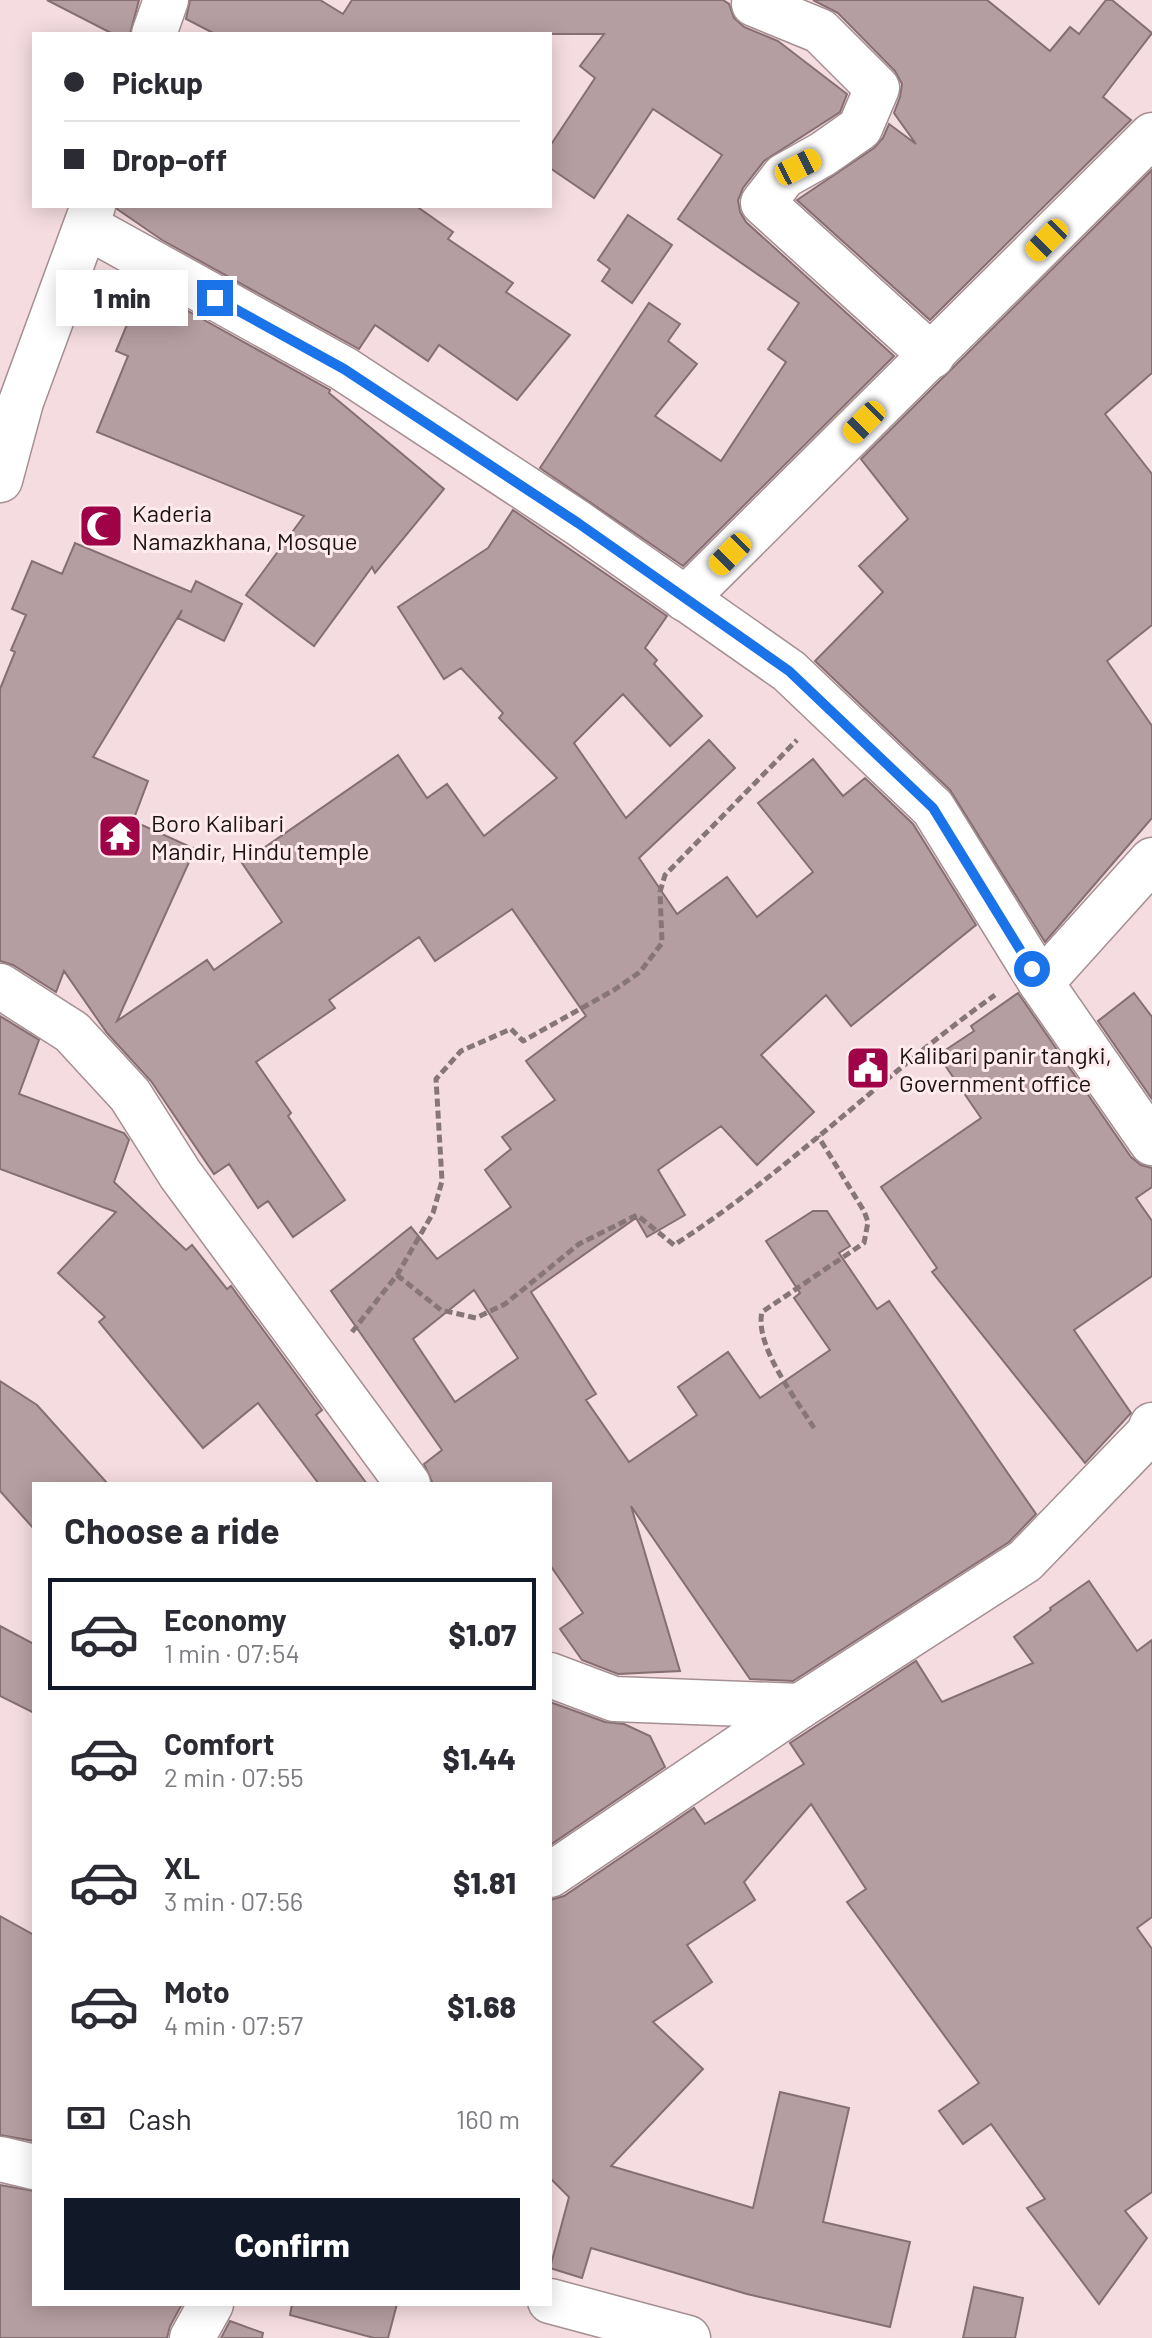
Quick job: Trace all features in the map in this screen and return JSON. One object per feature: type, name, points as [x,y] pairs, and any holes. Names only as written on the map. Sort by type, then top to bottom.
[{"type":"street","points":[[155,32],[166,0]]},
{"type":"street","points":[[757,0],[754,4],[820,31],[877,88],[860,128],[784,176],[763,203],[932,356]]},
{"type":"street","points":[[685,599],[1152,135]]},
{"type":"street","points":[[0,480],[21,402],[90,216],[344,369],[578,523],[789,671],[933,808],[1036,976],[1152,1143]]},
{"type":"street","points":[[1036,976],[1152,860]]},
{"type":"street","points":[[0,986],[72,1032],[130,1095],[180,1174],[407,1482]]},
{"type":"street","points":[[552,1874],[800,1706],[1025,1561],[1148,1434],[1152,1425]]},
{"type":"street","points":[[552,1676],[614,1699],[800,1706]]},
{"type":"street","points":[[0,2159],[32,2167]]},
{"type":"street","points":[[552,2302],[688,2338]]},
{"type":"street","points":[[192,2338],[210,2306]]},
{"type":"path","points":[[321,1364],[363,1319],[397,1275],[433,1213],[442,1181],[436,1079],[461,1051],[511,1029],[523,1041],[640,972],[662,943],[660,892],[665,875],[829,709]]},
{"type":"path","points":[[397,1275],[441,1310],[476,1318],[505,1304],[579,1244],[637,1215],[674,1245],[729,1210],[944,1031],[1036,976]]},
{"type":"path","points":[[814,1428],[767,1350],[760,1321],[762,1312],[864,1243],[868,1222],[864,1211],[818,1136]]},
{"type":"building","points":[[47,0],[139,0],[131,32],[109,32]]},
{"type":"building","points":[[190,0],[320,0],[343,14],[352,0],[723,0],[744,27],[778,41],[847,94],[840,112],[764,161],[743,188],[738,200],[740,212],[746,222],[894,356],[683,566],[540,468],[649,303],[680,324],[668,341],[697,364],[655,416],[721,461],[786,362],[768,349],[799,303],[678,219],[722,155],[653,109],[594,198],[552,169],[552,143],[595,78],[580,66],[604,34],[211,32],[186,19]]},
{"type":"building","points":[[813,0],[987,0],[1050,51],[1070,27],[1079,34],[1106,0],[1112,0],[1152,33],[1103,97],[1131,120],[930,320],[797,200],[874,148],[889,124],[916,144],[894,113],[902,84],[895,71],[838,13]]},
{"type":"building","points":[[1152,170],[1152,373],[1105,414],[1152,474],[1152,625],[1107,661],[1152,726],[1152,818],[1045,942],[950,790],[815,661],[883,592],[859,566],[908,519],[861,459]]},
{"type":"building","points":[[419,208],[453,232],[448,239],[513,283],[506,292],[570,335],[517,400],[439,345],[428,361],[375,325],[359,349],[162,240],[117,209]]},
{"type":"building","points":[[628,215],[672,245],[632,303],[602,281],[610,269],[598,260]]},
{"type":"building","points":[[143,286],[330,390],[329,393],[444,489],[375,573],[372,567],[314,646],[246,595],[304,516],[97,432],[128,356],[116,351]]},
{"type":"building","points":[[513,510],[667,616],[645,648],[657,660],[654,664],[702,716],[670,746],[623,694],[574,743],[626,818],[709,740],[735,768],[639,858],[677,914],[727,877],[757,917],[813,872],[758,803],[813,759],[843,796],[865,778],[913,824],[976,925],[851,1026],[826,995],[761,1055],[814,1112],[757,1165],[721,1126],[658,1170],[685,1215],[647,1237],[636,1218],[531,1292],[596,1394],[586,1400],[629,1462],[697,1415],[678,1387],[728,1352],[760,1398],[830,1350],[794,1298],[800,1293],[766,1241],[813,1211],[827,1211],[850,1246],[839,1253],[877,1309],[889,1301],[1036,1514],[1009,1542],[793,1681],[750,1679],[631,1506],[680,1671],[618,1674],[582,1660],[560,1629],[583,1613],[552,1568],[552,1482],[432,1482],[424,1464],[442,1450],[331,1291],[411,1227],[437,1259],[511,1207],[485,1170],[511,1149],[502,1137],[555,1100],[526,1061],[586,1016],[512,909],[435,961],[419,937],[329,1000],[335,1008],[256,1062],[345,1200],[293,1237],[268,1201],[258,1208],[229,1164],[214,1174],[151,1081],[107,1033],[64,971],[56,992],[13,965],[0,961],[0,689],[15,652],[11,650],[26,615],[12,609],[32,561],[62,574],[75,543],[191,592],[196,581],[242,604],[224,641],[178,618],[182,610],[93,757],[148,781],[133,821],[195,849],[117,1021],[207,960],[214,970],[282,922],[242,863],[398,755],[427,798],[447,784],[484,836],[557,778],[499,718],[503,713],[461,668],[444,679],[398,607],[488,548]],"holes":[[[474,1290],[518,1358],[455,1402],[413,1339]]]},
{"type":"building","points":[[1018,993],[1131,1157],[1141,1165],[1152,1168],[1152,1187],[1136,1198],[1152,1221],[1152,1276],[1074,1330],[1131,1413],[1085,1463],[932,1272],[937,1268],[881,1187],[981,1118],[938,1055],[974,1031],[971,1026]]},
{"type":"building","points":[[1134,993],[1152,1017],[1152,1099],[1098,1021]]},
{"type":"building","points":[[0,1016],[39,1040],[19,1094],[124,1133],[129,1140],[114,1182],[186,1250],[192,1245],[227,1289],[231,1286],[322,1410],[316,1415],[366,1482],[317,1482],[258,1403],[203,1448],[99,1322],[105,1317],[58,1273],[116,1212],[0,1169]]},
{"type":"building","points":[[0,1381],[37,1405],[106,1482],[32,1482],[32,1527],[0,1491]]},
{"type":"building","points":[[1089,1581],[1137,1651],[1152,1640],[1152,1917],[1137,1928],[1152,1949],[1152,2192],[1125,2211],[1147,2238],[1099,2304],[1027,2208],[1045,2199],[991,2124],[963,2144],[939,2111],[979,2083],[847,1902],[866,1889],[811,1804],[744,1882],[755,1900],[687,1945],[712,1982],[653,2022],[703,2069],[611,2166],[753,2208],[780,2092],[849,2108],[823,2222],[910,2242],[890,2327],[747,2294],[591,2248],[582,2278],[552,2269],[569,2197],[552,2180],[552,1899],[564,1896],[694,1808],[705,1824],[804,1764],[790,1743],[916,1661],[942,1702],[1033,1663],[1014,1637]]},
{"type":"building","points":[[0,1626],[32,1643],[32,1712],[0,1696]]},
{"type":"building","points":[[552,1703],[605,1722],[624,1724],[650,1736],[665,1767],[552,1844]]},
{"type":"building","points":[[0,1916],[32,1934],[32,2141],[0,2135]]},
{"type":"building","points":[[0,2185],[32,2191],[32,2306],[181,2306],[167,2338],[0,2338]]},
{"type":"building","points":[[974,2287],[1023,2298],[1015,2338],[963,2338]]},
{"type":"building","points":[[292,2306],[396,2306],[388,2338],[374,2338],[290,2315]]},
{"type":"building","points":[[230,2321],[263,2333],[262,2338],[221,2338]]},
{"type":"place","name":"Kaderia Namazkhana, Mosque","points":[[101,526]]},
{"type":"place","name":"Boro Kalibari Mandir, Hindu temple","points":[[120,836]]},
{"type":"place","name":"Kalibari panir tangki, Government office","points":[[868,1068]]},
{"type":"route","points":[[215,298],[344,369],[578,523],[789,671],[933,808],[1032,969]]}]
